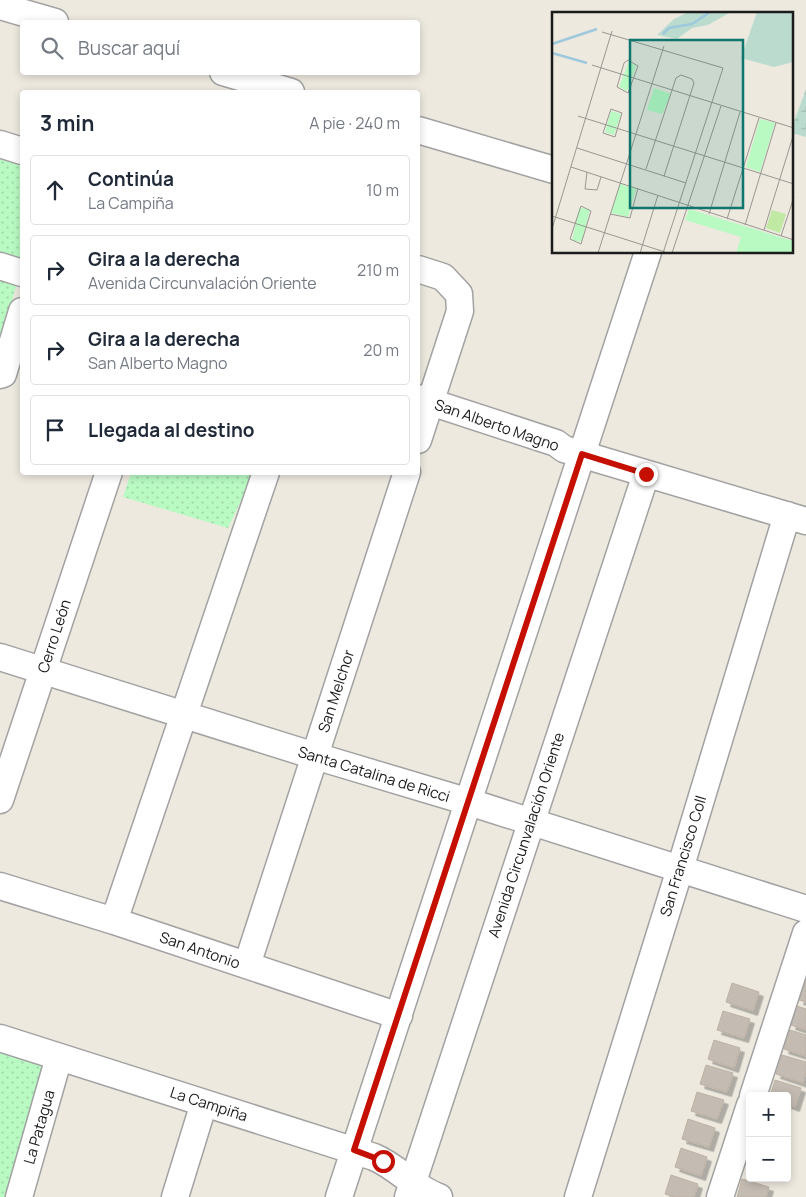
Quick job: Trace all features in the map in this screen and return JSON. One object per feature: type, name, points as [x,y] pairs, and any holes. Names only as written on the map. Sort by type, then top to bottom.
[{"type":"street","points":[[0,6],[48,20]]},
{"type":"street","points":[[231,78],[282,90]]},
{"type":"street","points":[[420,131],[552,169]]},
{"type":"street","points":[[0,144],[20,150]]},
{"type":"street","points":[[339,1197],[647,254]]},
{"type":"street","points":[[0,266],[20,271]]},
{"type":"street","points":[[420,270],[444,277],[459,294],[460,311],[424,400],[420,427]]},
{"type":"street","points":[[0,376],[3,374],[20,319]]},
{"type":"street","name":"San Alberto Magno","points":[[424,400],[556,443],[564,449],[796,518]]},
{"type":"street","name":"Avenida Circunvalación Oriente","points":[[410,1190],[646,474]]},
{"type":"street","name":"Cerro León","points":[[0,800],[108,475]]},
{"type":"street","points":[[114,921],[265,475]]},
{"type":"street","name":"San Melchor","points":[[247,966],[406,475]]},
{"type":"street","name":"San Francisco Coll","points":[[578,1197],[680,869],[796,518]]},
{"type":"street","name":"Santa Catalina de Ricci","points":[[0,657],[315,756],[469,802],[806,909]]},
{"type":"street","name":"San Antonio","points":[[0,886],[114,921],[399,1016]]},
{"type":"street","points":[[754,1092],[806,933]]},
{"type":"street","name":"La Campiña","points":[[0,1038],[354,1150],[383,1161],[410,1190],[439,1197]]},
{"type":"street","name":"La Patagua","points":[[19,1197],[59,1057]]},
{"type":"street","points":[[175,1197],[204,1103]]},
{"type":"street","points":[[720,1197],[746,1117]]},
{"type":"green space","points":[[806,89],[806,137],[794,134],[794,122]]},
{"type":"green space","points":[[0,156],[20,165],[20,273],[0,341]]},
{"type":"green space","points":[[130,475],[253,475],[228,528],[123,497]]},
{"type":"green space","points":[[0,1050],[48,1064],[10,1197],[0,1197]]},
{"type":"building","points":[[806,981],[806,1002],[799,1000]]},
{"type":"building","points":[[732,983],[759,992],[753,1011],[726,1002]]},
{"type":"building","points":[[797,1006],[806,1009],[806,1030],[791,1025]]},
{"type":"building","points":[[723,1011],[750,1019],[744,1038],[717,1030]]},
{"type":"building","points":[[790,1030],[806,1035],[806,1056],[784,1049]]},
{"type":"building","points":[[714,1040],[740,1048],[734,1068],[708,1059]]},
{"type":"building","points":[[782,1055],[806,1062],[803,1083],[776,1074]]},
{"type":"building","points":[[706,1065],[733,1073],[727,1092],[700,1084]]},
{"type":"building","points":[[775,1080],[801,1088],[795,1107],[791,1106],[791,1092],[771,1092]]},
{"type":"building","points":[[697,1092],[724,1100],[717,1119],[691,1111]]},
{"type":"building","points":[[688,1119],[715,1128],[709,1147],[682,1139]]},
{"type":"building","points":[[681,1148],[707,1157],[701,1176],[675,1167]]},
{"type":"building","points":[[671,1175],[698,1184],[694,1197],[674,1197],[665,1194]]},
{"type":"building","points":[[742,1179],[746,1182],[769,1187],[766,1197],[737,1197]]},
{"type":"route","points":[[383,1161],[354,1150],[582,454],[646,474]]}]
